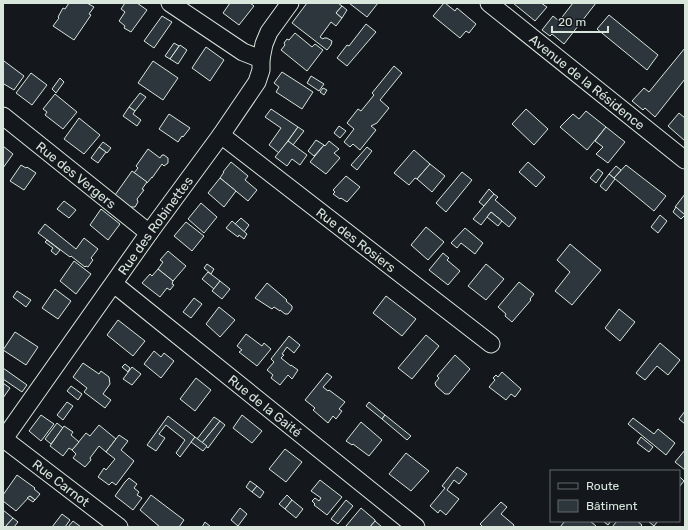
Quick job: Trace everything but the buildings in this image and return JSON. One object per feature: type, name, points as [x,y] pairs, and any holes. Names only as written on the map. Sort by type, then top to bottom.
[{"type":"street","points":[[170,3],[243,52],[261,59]]},
{"type":"street","name":"Rue des Robinettes","points":[[5,432],[114,284],[149,233],[221,135],[257,82],[261,70],[261,59],[264,44],[269,32],[290,3]]},
{"type":"street","name":"Avenue de la Résidence","points":[[490,3],[685,160]]},
{"type":"street","name":"Rue des Vergers","points":[[3,116],[149,233]]},
{"type":"street","name":"Rue des Rosiers","points":[[221,135],[491,344]]},
{"type":"street","name":"Rue de la Gaité","points":[[114,284],[416,527]]},
{"type":"street","name":"Rue Carnot","points":[[5,432],[118,527]]}]
